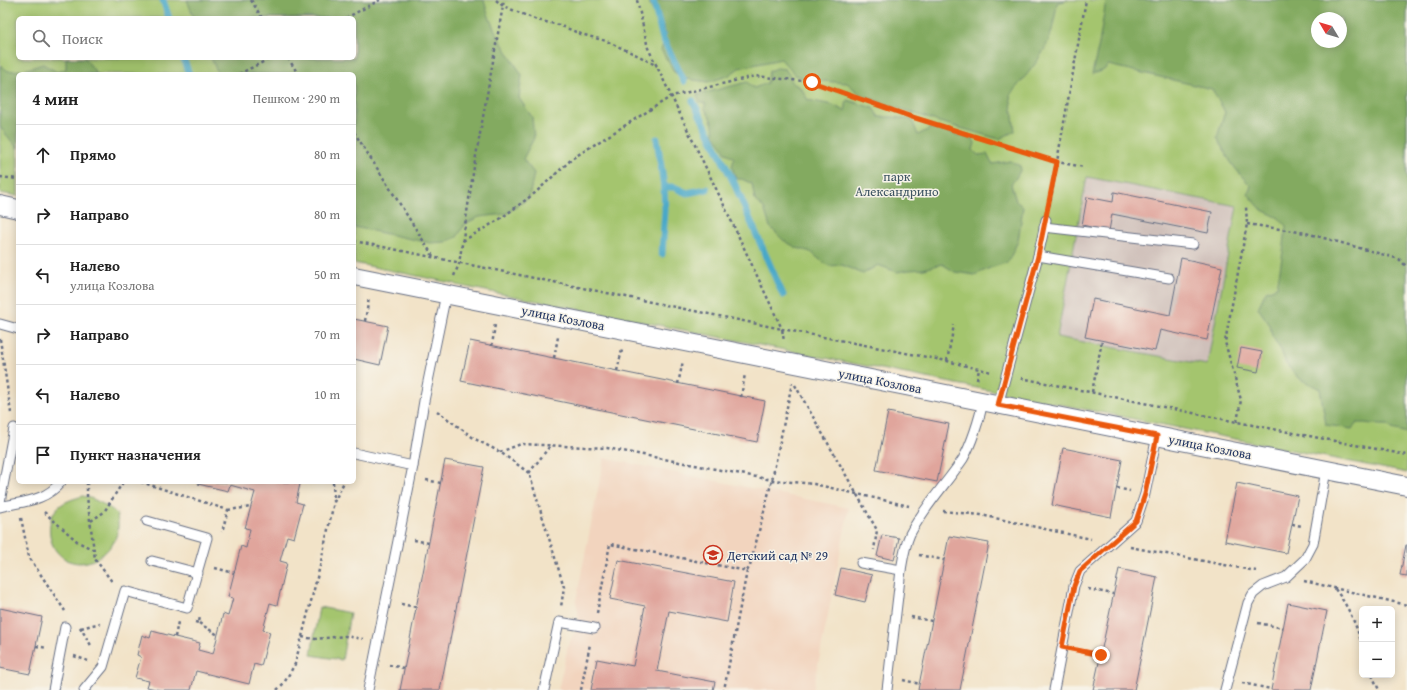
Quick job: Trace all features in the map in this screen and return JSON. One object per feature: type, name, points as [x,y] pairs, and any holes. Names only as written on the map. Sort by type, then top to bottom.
[{"type":"street","points":[[0,205],[16,209]]},
{"type":"street","name":"улица Козлова","points":[[356,276],[449,287],[990,403],[1407,486]]},
{"type":"lane","points":[[887,690],[904,552],[910,535],[926,510],[964,458],[979,418],[990,403],[1006,375],[1038,256],[1045,223],[1193,244]]},
{"type":"lane","points":[[1038,256],[1169,278]]},
{"type":"lane","points":[[368,690],[413,466],[424,401],[449,287]]},
{"type":"lane","points":[[0,324],[16,328]]},
{"type":"lane","points":[[0,502],[14,428]]},
{"type":"lane","points":[[1054,690],[1074,586],[1080,571],[1136,521],[1145,494],[1157,436]]},
{"type":"lane","points":[[356,453],[413,466]]},
{"type":"lane","points":[[1225,690],[1248,603],[1262,586],[1286,577],[1306,559],[1313,544],[1326,470]]},
{"type":"lane","points":[[0,507],[37,500],[57,488],[60,484]]},
{"type":"lane","points":[[84,690],[103,667],[125,592],[188,608],[207,538],[147,521]]},
{"type":"lane","points":[[152,561],[198,572]]},
{"type":"lane","points":[[861,563],[902,570]]},
{"type":"lane","points":[[544,690],[559,622],[594,628]]},
{"type":"lane","points":[[53,690],[65,627]]},
{"type":"path","points":[[251,0],[261,16]]},
{"type":"path","points":[[350,16],[380,0]]},
{"type":"path","points":[[496,0],[503,6],[537,20],[559,25],[581,34],[606,40],[658,66]]},
{"type":"path","points":[[449,287],[459,264],[474,167],[504,0]]},
{"type":"path","points":[[637,0],[648,48],[658,66],[782,329]]},
{"type":"path","points":[[1045,223],[1086,0]]},
{"type":"path","points":[[243,72],[267,60]]},
{"type":"path","points":[[289,60],[297,72]]},
{"type":"path","points":[[463,241],[500,219],[534,193],[573,158],[672,96],[755,76],[812,82],[909,116],[1057,162],[1084,167]]},
{"type":"path","points":[[356,135],[433,257]]},
{"type":"path","points":[[0,177],[16,179]]},
{"type":"path","points":[[1237,422],[1241,400],[1225,342],[1247,224],[1246,207]]},
{"type":"path","points":[[1247,224],[1306,233],[1399,259],[1407,267]]},
{"type":"path","points":[[356,241],[433,257],[459,264],[947,361],[994,372]]},
{"type":"path","points":[[364,321],[370,296]]},
{"type":"path","points":[[492,346],[496,322]]},
{"type":"path","points":[[947,361],[954,325]]},
{"type":"path","points":[[554,358],[559,334]]},
{"type":"path","points":[[0,339],[12,417]]},
{"type":"path","points":[[1092,392],[1102,341]]},
{"type":"path","points":[[617,371],[622,347]]},
{"type":"path","points":[[678,384],[683,359]]},
{"type":"path","points":[[741,397],[746,372]]},
{"type":"path","points":[[1006,375],[1407,455]]},
{"type":"path","points":[[724,690],[747,571],[750,566],[772,480],[792,381],[877,530],[872,565]]},
{"type":"path","points":[[424,401],[475,439],[500,452],[529,473],[564,587],[559,622]]},
{"type":"path","points":[[500,452],[521,444],[607,448],[772,480],[814,484],[926,510],[981,515],[1111,543],[1286,577],[1407,605]]},
{"type":"path","points":[[529,473],[550,446]]},
{"type":"path","points":[[88,484],[87,497],[95,560],[112,582],[125,592]]},
{"type":"path","points":[[90,521],[104,512],[122,484]]},
{"type":"path","points":[[333,484],[334,502]]},
{"type":"path","points":[[277,690],[284,683],[295,664],[320,566],[334,502],[343,484]]},
{"type":"path","points":[[228,510],[251,507]]},
{"type":"path","points":[[39,508],[78,542],[94,550]]},
{"type":"path","points":[[20,513],[29,557],[68,615],[81,628],[94,652]]},
{"type":"path","points":[[581,690],[610,544],[747,571]]},
{"type":"path","points":[[904,552],[944,560]]},
{"type":"path","points":[[213,567],[234,573]]},
{"type":"path","points":[[1074,586],[1114,594]]},
{"type":"path","points":[[1335,588],[1353,618],[1361,642]]},
{"type":"path","points":[[896,614],[932,621]]},
{"type":"path","points":[[65,627],[68,615]]},
{"type":"path","points":[[175,637],[179,620]]},
{"type":"path","points":[[1243,620],[1283,628]]},
{"type":"path","points":[[81,628],[101,623]]},
{"type":"path","points":[[199,623],[218,635]]},
{"type":"path","points":[[302,637],[315,639],[345,636],[366,640]]},
{"type":"path","points":[[1062,647],[1101,655]]},
{"type":"path","points":[[68,654],[93,663]]},
{"type":"path","points":[[1373,678],[1379,690]]},
{"type":"path","points":[[1228,680],[1271,689]]},
{"type":"shaded area","points":[[1087,177],[1237,205],[1207,365],[1056,337]]},
{"type":"shaded area","name":"Детский сад № 29","points":[[604,458],[849,508],[813,690],[558,690],[569,642],[575,633],[579,617],[576,601]]},
{"type":"green space","name":"парк Александрино","points":[[0,0],[1407,0],[1407,473],[456,285],[356,263],[356,72],[16,72],[16,196],[0,193]],"holes":[[[1087,177],[1237,206],[1207,365],[1057,337]]]},
{"type":"green space","points":[[187,0],[484,0],[490,20],[495,30],[522,75],[519,98],[532,117],[534,138],[523,159],[534,173],[529,198],[506,214],[479,217],[465,224],[457,237],[445,242],[430,243],[356,227],[356,72],[217,72],[212,60],[356,60],[356,16],[193,16]]},
{"type":"green space","points":[[649,0],[1068,0],[1057,3],[1052,30],[1045,48],[1035,64],[1010,95],[1015,131],[999,139],[887,105],[859,93],[847,83],[811,80],[795,75],[781,59],[739,68],[728,76],[708,82],[687,79],[684,76],[675,73],[661,50],[665,39],[665,32],[652,10]]},
{"type":"green space","points":[[1106,0],[1407,0],[1407,433],[1392,429],[1388,425],[1357,423],[1352,429],[1326,425],[1320,389],[1300,379],[1286,364],[1281,350],[1272,336],[1270,325],[1258,308],[1266,291],[1277,287],[1286,226],[1279,218],[1262,210],[1248,194],[1251,186],[1236,169],[1224,151],[1217,137],[1225,112],[1212,89],[1108,65],[1104,70],[1092,74],[1099,44]]},
{"type":"green space","points":[[66,60],[86,60],[96,72],[57,72],[66,69]]},
{"type":"green space","points":[[43,64],[57,72],[16,72],[16,147],[0,127],[0,65],[8,71],[24,70]]},
{"type":"green space","points":[[777,68],[785,69],[791,77],[791,82],[801,88],[808,100],[833,105],[845,111],[847,100],[873,108],[879,117],[893,117],[912,120],[918,135],[931,128],[973,139],[975,143],[973,150],[978,155],[987,154],[992,164],[1011,161],[1020,166],[1021,169],[1011,184],[1016,201],[1023,207],[1018,241],[1008,262],[975,275],[955,272],[942,264],[924,269],[897,272],[878,265],[863,274],[842,265],[829,266],[811,252],[797,248],[783,240],[770,227],[764,208],[755,201],[752,184],[742,179],[736,179],[732,167],[734,158],[725,152],[713,134],[713,124],[705,109],[705,103],[700,103],[697,95],[747,82],[754,88],[767,83],[769,71]]},
{"type":"green space","points":[[83,496],[96,500],[115,512],[118,522],[117,533],[113,543],[106,551],[97,558],[87,562],[77,563],[66,560],[57,552],[51,541],[50,528],[56,509],[66,502]]},
{"type":"green space","points":[[319,607],[350,613],[342,660],[311,655]]},
{"type":"building","points":[[1114,192],[1212,212],[1208,233],[1112,214],[1109,231],[1082,225],[1087,197],[1113,202]]},
{"type":"building","points":[[1181,258],[1222,267],[1207,340],[1160,330],[1155,351],[1085,337],[1093,299],[1170,315]]},
{"type":"building","points":[[356,319],[388,326],[380,365],[356,359]]},
{"type":"building","points":[[470,341],[765,401],[757,442],[461,381]]},
{"type":"building","points":[[1241,348],[1262,352],[1258,372],[1237,368]]},
{"type":"building","points":[[888,412],[949,424],[937,482],[876,470]]},
{"type":"building","points":[[1063,448],[1122,460],[1111,517],[1052,505]]},
{"type":"building","points":[[445,460],[484,467],[440,690],[400,690]]},
{"type":"building","points":[[1237,483],[1298,496],[1286,553],[1225,541]]},
{"type":"building","points":[[198,484],[300,484],[296,502],[303,504],[294,538],[287,536],[280,561],[287,563],[277,605],[270,603],[263,630],[270,632],[261,666],[254,664],[249,684],[196,671],[191,690],[160,690],[147,687],[149,681],[135,678],[141,657],[137,655],[142,635],[150,638],[152,631],[200,643],[198,650],[213,654],[223,614],[228,616],[233,598],[228,597],[241,546],[246,548],[250,529],[245,528],[255,492],[230,485],[228,491]]},
{"type":"building","points":[[882,535],[899,538],[894,560],[877,556]]},
{"type":"building","points":[[949,536],[989,543],[960,690],[918,690]]},
{"type":"building","points":[[1407,545],[1407,576],[1400,575]]},
{"type":"building","points":[[618,560],[734,582],[727,622],[669,611],[657,671],[715,682],[713,690],[591,690],[597,659],[633,666],[645,606],[610,599]]},
{"type":"building","points":[[841,568],[872,575],[865,602],[835,595]]},
{"type":"building","points":[[1119,569],[1157,577],[1134,690],[1093,690]]},
{"type":"building","points":[[1288,603],[1327,611],[1311,690],[1271,690]]},
{"type":"building","points":[[0,608],[42,617],[30,674],[0,668]]},
{"type":"waterway","points":[[163,0],[168,16]]},
{"type":"waterway","points":[[653,0],[663,39],[684,81]]},
{"type":"waterway","points":[[184,60],[188,72]]},
{"type":"waterway","points":[[693,101],[734,183],[783,295]]},
{"type":"waterway","points":[[657,139],[664,187]]},
{"type":"waterway","points":[[662,254],[665,210],[664,187],[674,187],[687,193],[707,189]]},
{"type":"place","name":"Детский сад № 29","points":[[713,555]]},
{"type":"route","points":[[812,82],[909,116],[1057,162],[1038,256],[998,405],[1157,436],[1145,494],[1136,521],[1130,528],[1080,571],[1074,586],[1062,647],[1101,655]]}]
